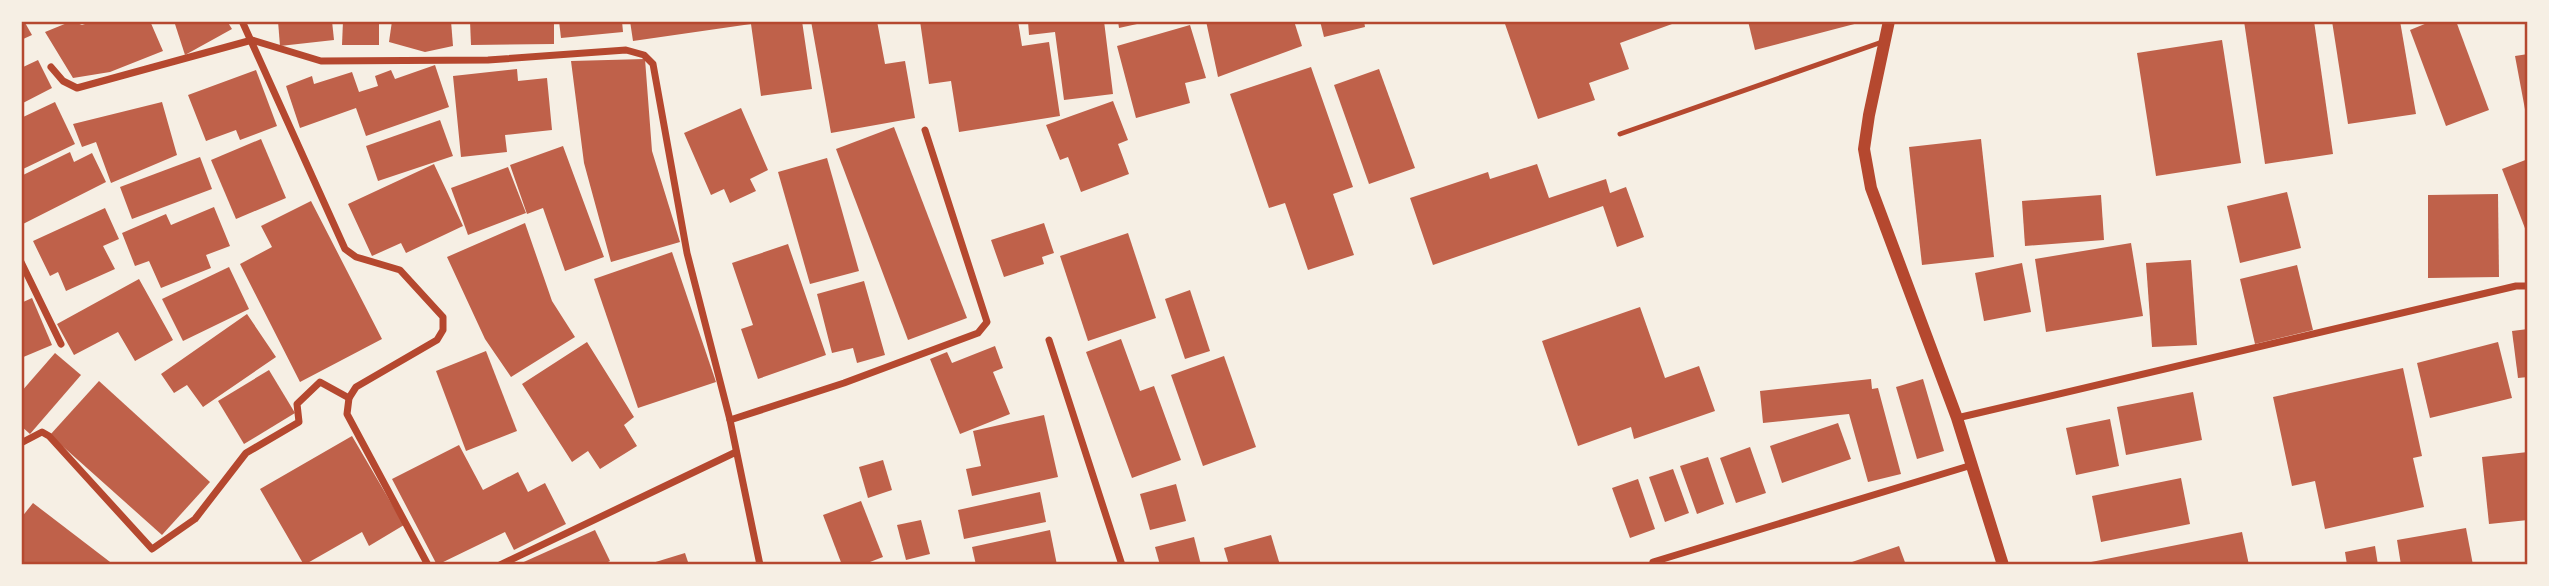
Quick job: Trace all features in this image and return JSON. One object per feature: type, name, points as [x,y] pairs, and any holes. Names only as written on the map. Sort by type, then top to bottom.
[{"type":"street","points":[[242,21],[345,249],[356,257],[400,270],[443,317],[443,330],[437,340],[356,387],[349,398],[347,414],[428,565]]},
{"type":"street","points":[[1889,21],[1864,149],[1871,188],[1957,418],[2003,565]]},
{"type":"street","points":[[51,67],[63,81],[78,88],[252,40],[321,61],[488,60],[626,50],[644,55],[653,64],[687,253],[730,420],[760,565]]},
{"type":"street","points":[[730,420],[844,383],[978,333],[988,322],[925,130]]},
{"type":"street","points":[[21,262],[61,344]]},
{"type":"street","points":[[1957,418],[2516,286],[2528,286]]},
{"type":"street","points":[[1049,340],[1122,565]]},
{"type":"street","points":[[21,443],[41,432],[49,436],[152,549],[195,519],[246,453],[299,422],[297,404],[320,382],[349,398]]},
{"type":"street","points":[[500,565],[736,452]]},
{"type":"street","points":[[1653,562],[1972,465]]},
{"type":"lane","points":[[1620,134],[1885,41]]},
{"type":"building","points":[[21,21],[24,21],[32,35],[21,40]]},
{"type":"building","points":[[72,21],[82,25],[94,21],[150,21],[163,51],[110,72],[73,78],[45,32]]},
{"type":"building","points":[[174,21],[227,21],[232,29],[185,55]]},
{"type":"building","points":[[278,21],[332,21],[334,40],[280,46]]},
{"type":"building","points":[[343,21],[379,21],[379,45],[342,45]]},
{"type":"building","points":[[392,21],[451,21],[453,46],[425,52],[389,42]]},
{"type":"building","points":[[470,21],[554,21],[554,44],[471,45]]},
{"type":"building","points":[[559,21],[622,21],[623,32],[561,38]]},
{"type":"building","points":[[630,21],[802,21],[812,89],[761,96],[751,24],[633,41]]},
{"type":"building","points":[[811,21],[877,21],[885,64],[905,61],[915,118],[831,133]]},
{"type":"building","points":[[920,21],[1018,21],[1022,46],[1049,42],[1060,116],[959,132],[951,81],[929,84]]},
{"type":"building","points":[[1028,21],[1104,21],[1113,94],[1064,100],[1055,32],[1029,35]]},
{"type":"building","points":[[1118,21],[1146,21],[1146,22],[1119,28]]},
{"type":"building","points":[[1206,21],[1294,21],[1302,46],[1218,77]]},
{"type":"building","points":[[1320,21],[1364,21],[1365,27],[1324,37]]},
{"type":"building","points":[[1504,21],[1671,21],[1672,24],[1620,43],[1629,69],[1589,83],[1595,100],[1538,119]]},
{"type":"building","points":[[1748,21],[1861,21],[1862,22],[1755,50]]},
{"type":"building","points":[[2244,21],[2314,21],[2333,154],[2265,164]]},
{"type":"building","points":[[2332,21],[2400,21],[2416,114],[2348,124]]},
{"type":"building","points":[[2432,21],[2456,21],[2489,110],[2446,126],[2410,30]]},
{"type":"building","points":[[1190,25],[1206,78],[1185,83],[1190,103],[1136,118],[1117,46]]},
{"type":"building","points":[[2222,40],[2241,163],[2156,176],[2137,53]]},
{"type":"building","points":[[2528,54],[2528,119],[2527,120],[2515,56]]},
{"type":"building","points":[[645,59],[652,151],[680,242],[611,262],[584,163],[571,61]]},
{"type":"building","points":[[38,60],[52,88],[21,104],[21,68]]},
{"type":"building","points":[[435,65],[449,107],[366,136],[356,108],[300,128],[286,86],[312,76],[314,84],[352,72],[359,92],[378,86],[375,76],[391,70],[395,79]]},
{"type":"building","points":[[1311,67],[1353,187],[1333,194],[1354,255],[1308,270],[1285,203],[1269,208],[1230,94]]},
{"type":"building","points":[[517,69],[518,81],[547,78],[552,130],[505,135],[507,152],[461,157],[453,76]]},
{"type":"building","points":[[1379,69],[1415,168],[1369,184],[1334,85]]},
{"type":"building","points":[[256,70],[277,126],[240,140],[236,130],[206,141],[188,95]]},
{"type":"building","points":[[1113,101],[1128,140],[1118,144],[1129,174],[1081,192],[1068,157],[1060,160],[1046,125]]},
{"type":"building","points":[[55,102],[75,144],[21,170],[21,118]]},
{"type":"building","points":[[162,102],[177,155],[111,183],[96,142],[82,147],[73,124]]},
{"type":"building","points":[[741,108],[768,170],[750,179],[756,191],[730,203],[724,189],[711,195],[684,133]]},
{"type":"building","points":[[440,120],[453,156],[378,181],[366,146]]},
{"type":"building","points":[[894,127],[967,318],[908,340],[836,149]]},
{"type":"building","points":[[261,139],[286,198],[236,219],[211,160]]},
{"type":"building","points":[[1981,139],[1994,257],[1922,265],[1909,147]]},
{"type":"building","points":[[563,146],[604,257],[565,271],[543,208],[527,214],[510,165]]},
{"type":"building","points":[[70,152],[74,162],[92,153],[106,182],[21,225],[21,176]]},
{"type":"building","points":[[200,157],[212,189],[132,219],[120,187]]},
{"type":"building","points":[[827,158],[859,271],[810,284],[778,172]]},
{"type":"building","points":[[2528,159],[2528,236],[2502,169]]},
{"type":"building","points":[[434,164],[463,226],[406,253],[401,243],[372,256],[348,204]]},
{"type":"building","points":[[1537,164],[1549,198],[1606,179],[1610,193],[1626,187],[1644,237],[1617,247],[1603,206],[1433,265],[1410,198],[1488,172],[1490,179]]},
{"type":"building","points":[[508,167],[526,213],[468,235],[451,188]]},
{"type":"building","points":[[2287,192],[2301,248],[2240,263],[2227,206]]},
{"type":"building","points":[[2498,194],[2499,277],[2428,278],[2428,195]]},
{"type":"building","points":[[2101,195],[2104,240],[2025,246],[2022,201]]},
{"type":"building","points":[[311,201],[382,339],[300,382],[240,264],[272,247],[261,226]]},
{"type":"building","points":[[214,207],[230,246],[206,255],[211,268],[161,288],[149,261],[135,266],[122,233],[166,214],[171,225]]},
{"type":"building","points":[[105,208],[119,239],[103,246],[115,269],[66,291],[58,272],[50,276],[33,241]]},
{"type":"building","points":[[525,223],[552,301],[575,337],[511,377],[485,339],[447,257]]},
{"type":"building","points":[[1044,223],[1054,253],[1042,257],[1044,264],[1004,277],[991,240]]},
{"type":"building","points":[[1128,233],[1156,318],[1088,341],[1060,256]]},
{"type":"building","points":[[2131,243],[2143,316],[2046,332],[2035,259]]},
{"type":"building","points":[[788,244],[826,355],[758,379],[741,329],[753,325],[732,263]]},
{"type":"building","points":[[672,252],[716,382],[638,408],[594,279]]},
{"type":"building","points":[[2191,260],[2197,345],[2152,347],[2146,263]]},
{"type":"building","points":[[2022,263],[2031,312],[1984,321],[1975,273]]},
{"type":"building","points":[[2297,265],[2313,330],[2255,344],[2240,279]]},
{"type":"building","points":[[229,267],[249,309],[183,341],[162,299]]},
{"type":"building","points":[[139,279],[173,340],[135,361],[118,332],[74,355],[57,324]]},
{"type":"building","points":[[864,281],[885,355],[857,363],[853,348],[832,353],[817,294]]},
{"type":"building","points":[[1190,290],[1210,351],[1185,359],[1165,299]]},
{"type":"building","points":[[32,298],[52,345],[21,358],[21,303]]},
{"type":"building","points":[[1640,307],[1665,378],[1699,366],[1715,411],[1634,439],[1631,427],[1578,446],[1542,341]]},
{"type":"building","points":[[247,314],[276,357],[203,407],[187,385],[174,393],[161,374]]},
{"type":"building","points":[[2528,329],[2528,377],[2518,378],[2512,331]]},
{"type":"building","points":[[1121,339],[1140,391],[1154,386],[1181,460],[1132,478],[1086,352]]},
{"type":"building","points":[[587,342],[634,417],[624,425],[637,446],[600,469],[588,451],[572,462],[522,384]]},
{"type":"building","points":[[2498,342],[2512,398],[2430,418],[2417,363]]},
{"type":"building","points":[[995,346],[1003,368],[993,372],[1010,414],[960,434],[930,359],[947,352],[952,363]]},
{"type":"building","points":[[486,351],[517,431],[466,451],[436,371]]},
{"type":"building","points":[[55,353],[81,375],[30,434],[21,426],[21,392]]},
{"type":"building","points":[[1224,356],[1256,447],[1203,466],[1171,375]]},
{"type":"building","points":[[2403,368],[2422,456],[2413,458],[2424,507],[2325,529],[2315,481],[2292,486],[2273,397]]},
{"type":"building","points":[[269,370],[295,413],[244,444],[218,401]]},
{"type":"building","points":[[1871,379],[1872,389],[1878,388],[1901,474],[1868,482],[1849,414],[1763,423],[1760,391]]},
{"type":"building","points":[[1923,379],[1944,451],[1917,459],[1896,387]]},
{"type":"building","points":[[99,381],[210,482],[162,535],[50,435]]},
{"type":"building","points":[[2193,392],[2202,440],[2126,455],[2117,407]]},
{"type":"building","points":[[1044,415],[1058,477],[972,496],[966,469],[981,466],[973,431]]},
{"type":"building","points":[[2110,419],[2119,466],[2076,475],[2066,428]]},
{"type":"building","points":[[1838,423],[1851,459],[1782,483],[1770,446]]},
{"type":"building","points":[[352,436],[404,525],[369,546],[362,532],[304,565],[260,489]]},
{"type":"building","points":[[459,445],[483,490],[518,472],[528,492],[545,483],[566,524],[514,550],[505,532],[437,565],[392,479]]},
{"type":"building","points":[[1750,447],[1766,493],[1736,503],[1720,458]]},
{"type":"building","points":[[2528,452],[2528,520],[2489,524],[2482,457]]},
{"type":"building","points":[[1708,457],[1724,504],[1697,514],[1680,466]]},
{"type":"building","points":[[883,460],[892,490],[868,498],[859,467]]},
{"type":"building","points":[[1673,469],[1689,513],[1665,522],[1649,477]]},
{"type":"building","points":[[2181,478],[2190,524],[2101,542],[2092,496]]},
{"type":"building","points":[[1638,479],[1655,529],[1630,538],[1612,488]]},
{"type":"building","points":[[1176,484],[1186,521],[1150,530],[1140,494]]},
{"type":"building","points":[[1040,492],[1046,522],[964,539],[958,510]]},
{"type":"building","points":[[861,501],[883,557],[862,565],[842,565],[823,515]]},
{"type":"building","points":[[33,503],[114,565],[21,565],[21,518]]},
{"type":"building","points":[[921,520],[930,554],[906,560],[897,525]]},
{"type":"building","points":[[2466,528],[2473,565],[2401,565],[2397,540]]},
{"type":"building","points":[[595,530],[610,561],[602,565],[517,565]]},
{"type":"building","points":[[1050,530],[1057,565],[976,565],[972,547]]},
{"type":"building","points":[[2242,532],[2249,565],[2081,564]]},
{"type":"building","points":[[1271,535],[1280,565],[1229,565],[1224,548]]},
{"type":"building","points":[[1194,537],[1201,565],[1160,565],[1155,547]]},
{"type":"building","points":[[1899,546],[1906,565],[1853,565],[1852,562]]},
{"type":"building","points":[[2375,546],[2378,565],[2347,565],[2345,552]]},
{"type":"building","points":[[685,553],[689,565],[649,565],[649,564]]}]
